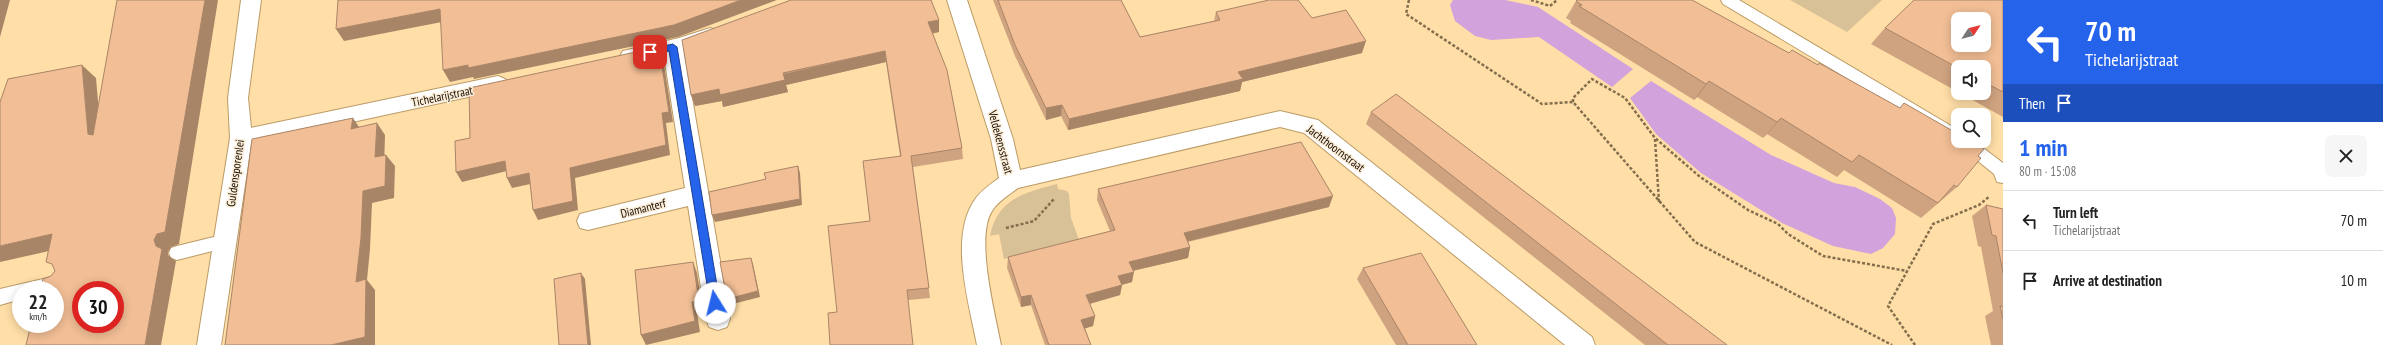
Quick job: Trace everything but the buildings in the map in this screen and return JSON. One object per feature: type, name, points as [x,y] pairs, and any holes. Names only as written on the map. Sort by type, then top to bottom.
[{"type":"street","name":"Guldensporenlei","points":[[209,345],[241,138],[238,98],[251,0]]},
{"type":"street","name":"Veldekensstraat","points":[[957,0],[1002,139],[1011,181],[984,204],[975,222],[973,246],[989,345]]},
{"type":"street","points":[[612,60],[673,47],[724,29]]},
{"type":"street","points":[[673,47],[718,319]]},
{"type":"street","name":"Tichelarijstraat","points":[[241,138],[520,80]]},
{"type":"street","name":"Jachthoornstraat","points":[[1011,181],[1280,119],[1310,126],[1583,345]]},
{"type":"street","name":"Diamanterf","points":[[588,221],[698,194]]},
{"type":"lane","points":[[1728,0],[1951,134]]},
{"type":"lane","points":[[1972,148],[2000,170],[2003,177]]},
{"type":"lane","points":[[177,253],[226,240]]},
{"type":"lane","points":[[0,296],[12,294]]},
{"type":"path","points":[[1409,0],[1406,14],[1542,104],[1574,102]]},
{"type":"path","points":[[1531,0],[1550,6],[1557,0]]},
{"type":"path","points":[[1574,102],[1574,98],[1592,79],[1625,98],[1655,138],[1699,176],[1748,210],[1778,224],[1788,234],[1824,256],[1907,271]]},
{"type":"path","points":[[1574,102],[1694,242],[1892,345]]},
{"type":"path","points":[[1655,138],[1659,202]]},
{"type":"path","points":[[974,235],[1034,221],[1069,182],[1064,169]]},
{"type":"path","points":[[1915,345],[1888,306],[1933,224],[1979,205],[1991,195]]},
{"type":"shaded area","points":[[1453,0],[1505,0],[1538,7],[1633,69],[1612,87],[1539,37],[1491,40],[1475,36],[1455,21],[1450,5]]},
{"type":"shaded area","points":[[1790,0],[1882,0],[1847,32]]},
{"type":"shaded area","points":[[1651,81],[1771,155],[1834,183],[1855,187],[1880,199],[1892,208],[1896,218],[1895,234],[1883,248],[1871,254],[1833,246],[1782,223],[1701,173],[1656,134],[1630,98]]},
{"type":"shaded area","points":[[1057,184],[1058,189],[1067,191],[1069,194],[1071,218],[1079,240],[1004,259],[999,234],[990,236],[999,213],[1006,205],[1023,194]]},
{"type":"route","points":[[650,52],[673,47],[715,303]]}]
